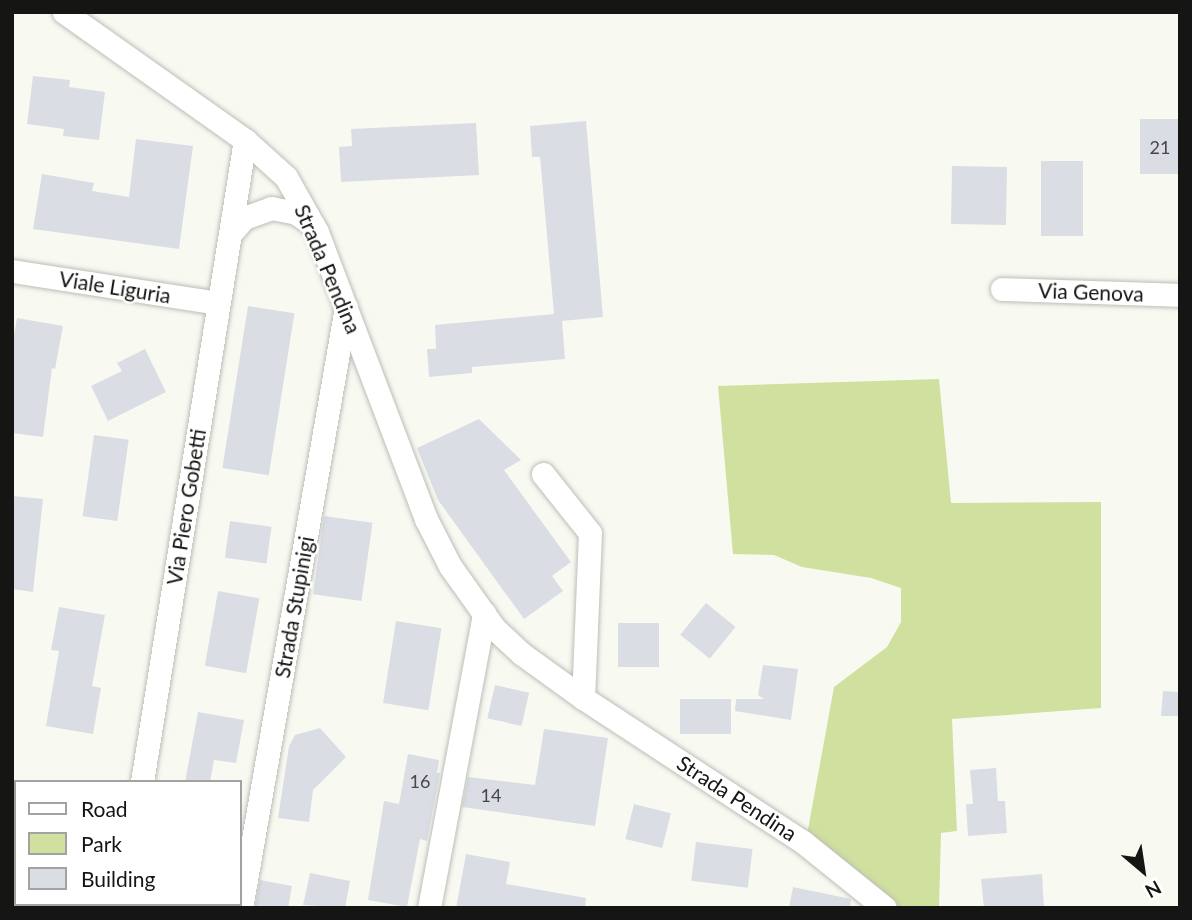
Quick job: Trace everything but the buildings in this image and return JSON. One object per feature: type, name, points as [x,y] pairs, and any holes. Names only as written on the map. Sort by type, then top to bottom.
[{"type":"street","name":"Strada Pendina","points":[[64,12],[245,140],[286,177],[314,226],[426,519],[450,566],[484,613],[522,654],[583,698],[803,842],[884,908]]},
{"type":"street","name":"Via Piero Gobetti","points":[[142,780],[245,140]]},
{"type":"street","points":[[231,233],[244,219],[271,208],[296,212],[314,226]]},
{"type":"street","name":"Viale Liguria","points":[[12,271],[218,303]]},
{"type":"street","name":"Via Genova","points":[[1002,289],[1180,295]]},
{"type":"street","name":"Strada Stupinigi","points":[[242,902],[346,307]]},
{"type":"street","points":[[543,474],[590,533],[583,698]]},
{"type":"street","points":[[429,908],[484,613]]},
{"type":"green space","points":[[939,379],[951,503],[1101,502],[1101,708],[952,719],[957,831],[941,833],[939,908],[895,908],[807,835],[834,687],[887,647],[901,622],[901,588],[871,578],[802,567],[774,555],[733,554],[718,386]]}]
